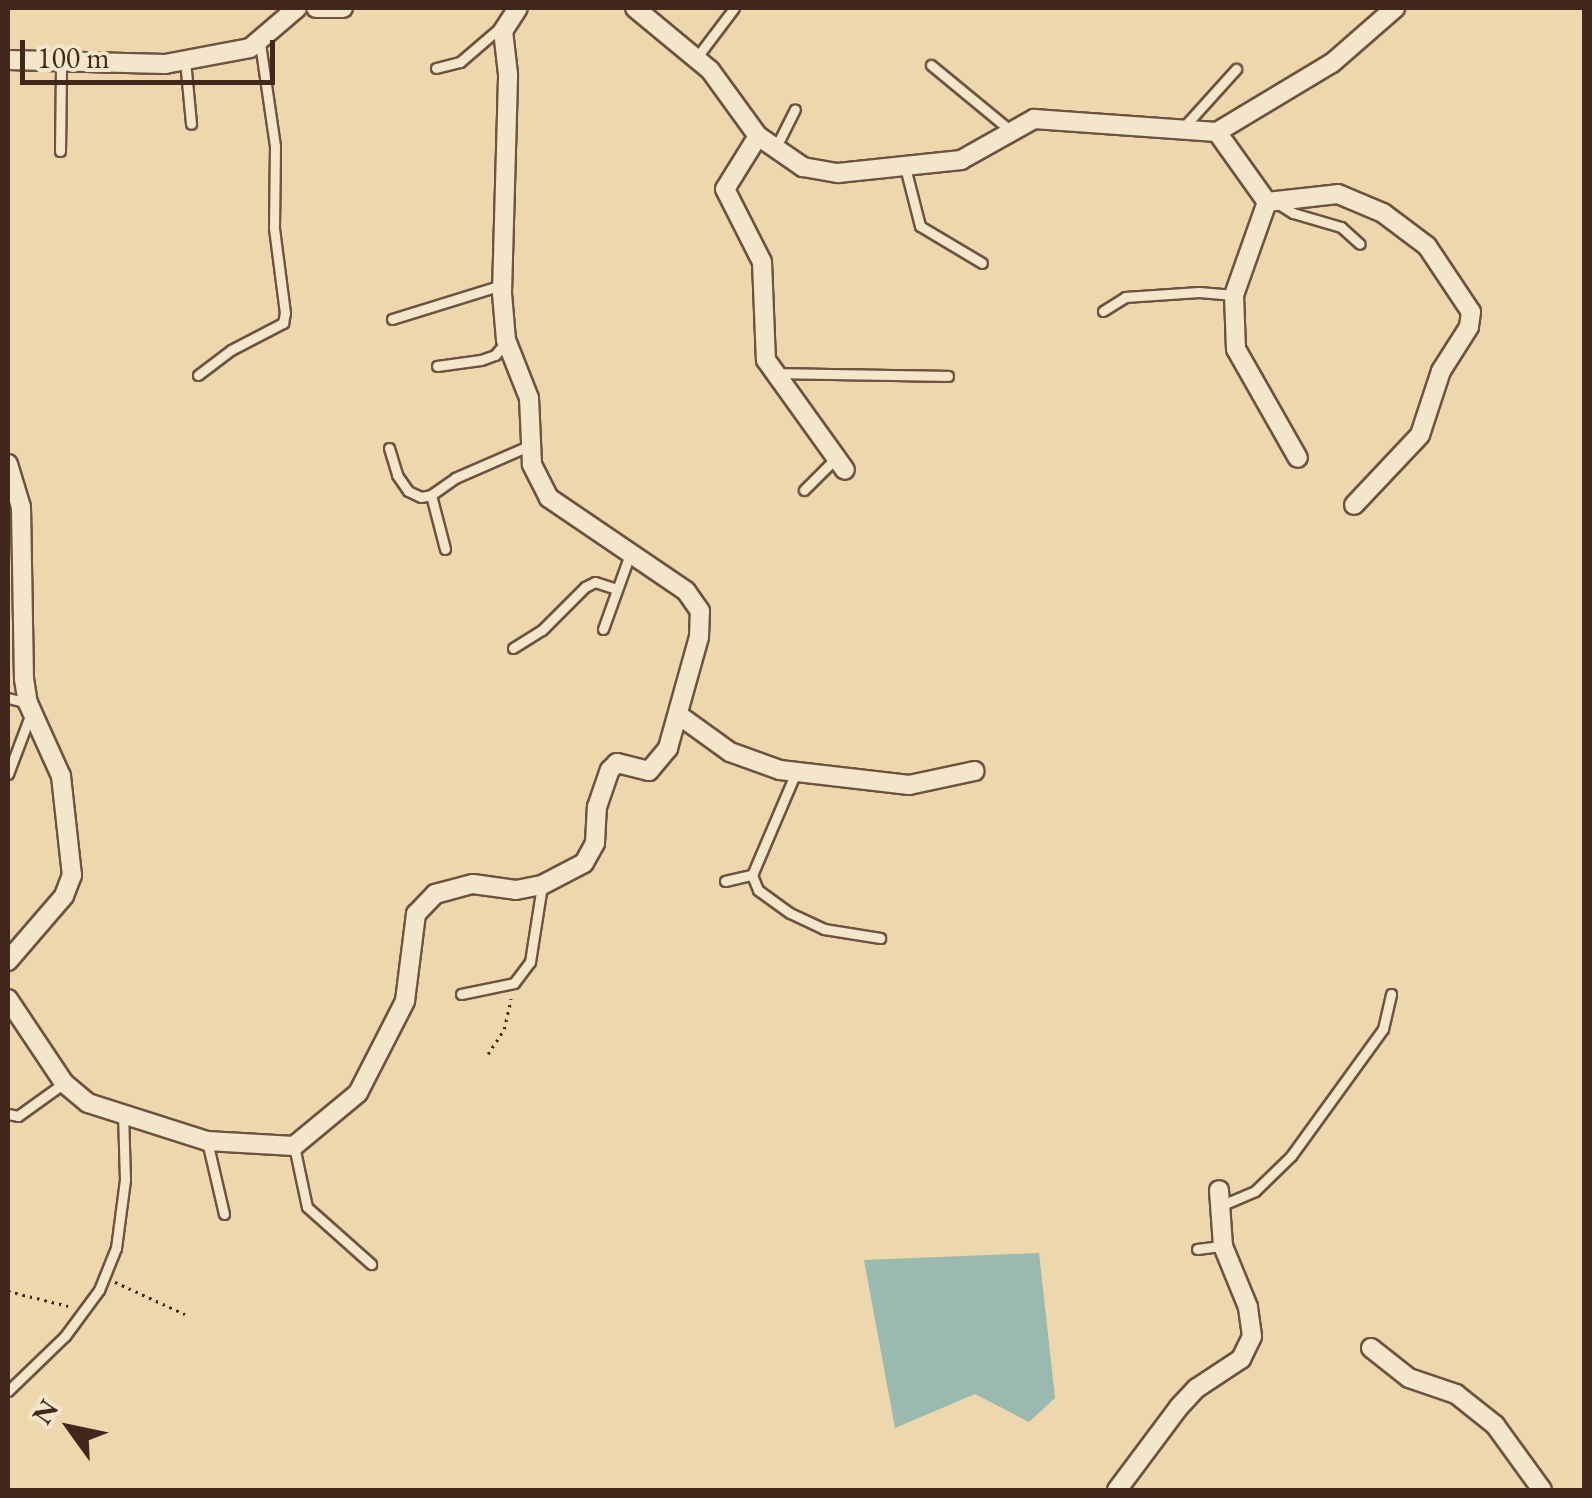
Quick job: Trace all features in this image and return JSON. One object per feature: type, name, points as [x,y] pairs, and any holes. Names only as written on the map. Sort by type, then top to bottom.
[{"type":"street","points":[[8,60],[151,64],[184,60],[260,43],[283,14],[296,8]]},
{"type":"street","points":[[316,8],[343,8]]},
{"type":"street","points":[[8,998],[28,1023],[64,1084],[88,1102],[207,1140],[294,1146],[358,1092],[405,1001],[416,914],[435,894],[472,884],[516,890],[542,885],[584,864],[595,843],[596,807],[610,770],[617,762],[650,770],[656,767],[680,716],[699,637],[700,611],[686,591],[549,498],[538,482],[531,445],[530,398],[506,340],[502,285],[508,74],[505,23],[518,8]]},
{"type":"street","points":[[636,8],[698,58],[758,136],[774,149],[823,172],[961,160],[1034,118],[1217,132],[1332,64],[1395,8]]},
{"type":"street","points":[[1217,132],[1271,202]]},
{"type":"street","points":[[758,136],[725,190],[762,262],[764,348],[772,373],[806,412],[840,464]]},
{"type":"street","points":[[1271,202],[1338,194],[1384,214],[1428,246],[1471,312],[1469,326],[1441,371],[1420,435],[1354,505]]},
{"type":"street","points":[[1271,202],[1234,295],[1236,349],[1298,458]]},
{"type":"street","points":[[8,464],[21,506],[30,707],[60,776],[72,874],[64,896],[8,962]]},
{"type":"street","points":[[680,716],[730,752],[796,772],[909,785],[975,772]]},
{"type":"street","points":[[1117,1490],[1179,1406],[1197,1388],[1241,1359],[1252,1336],[1248,1308],[1223,1246],[1220,1198]]},
{"type":"street","points":[[1371,1348],[1409,1378],[1456,1394],[1496,1425],[1542,1490]]},
{"type":"lane","points":[[698,58],[734,8]]},
{"type":"lane","points":[[436,68],[460,62],[505,23]]},
{"type":"lane","points":[[198,375],[231,350],[282,323],[286,314],[274,228],[275,146],[260,43]]},
{"type":"lane","points":[[60,151],[61,60]]},
{"type":"lane","points":[[184,60],[191,124]]},
{"type":"lane","points":[[931,64],[1011,131]]},
{"type":"lane","points":[[1180,131],[1236,69]]},
{"type":"lane","points":[[774,149],[794,109]]},
{"type":"lane","points":[[904,164],[920,226],[982,264]]},
{"type":"lane","points":[[1271,202],[1292,214],[1340,227],[1360,244]]},
{"type":"lane","points":[[392,320],[502,285]]},
{"type":"lane","points":[[1102,311],[1125,297],[1199,292],[1234,295]]},
{"type":"lane","points":[[437,366],[481,360],[494,355],[506,340]]},
{"type":"lane","points":[[772,373],[948,376]]},
{"type":"lane","points":[[389,448],[397,475],[408,491],[421,497],[531,445]]},
{"type":"lane","points":[[804,490],[840,464]]},
{"type":"lane","points":[[431,494],[445,549]]},
{"type":"lane","points":[[604,629],[630,554]]},
{"type":"lane","points":[[513,648],[542,630],[585,587],[595,582],[618,589]]},
{"type":"lane","points":[[8,698],[30,707],[8,774]]},
{"type":"lane","points":[[796,772],[752,875],[758,890],[790,914],[824,929],[880,938]]},
{"type":"lane","points":[[725,881],[752,875]]},
{"type":"lane","points":[[461,994],[514,984],[530,962],[542,885]]},
{"type":"lane","points":[[1220,1198],[1255,1190],[1291,1156],[1383,1029],[1391,994]]},
{"type":"lane","points":[[8,1114],[18,1116],[64,1084]]},
{"type":"lane","points":[[8,1391],[65,1336],[104,1277],[116,1248],[126,1180],[123,1114]]},
{"type":"lane","points":[[207,1140],[224,1214]]},
{"type":"lane","points":[[294,1146],[307,1207],[371,1264]]},
{"type":"lane","points":[[1197,1249],[1223,1246]]},
{"type":"path","points":[[488,1054],[504,1029],[514,984]]},
{"type":"path","points":[[104,1277],[186,1314]]},
{"type":"path","points":[[8,1292],[84,1310]]},
{"type":"water","points":[[1039,1253],[1055,1398],[1029,1422],[975,1394],[895,1428],[864,1260]]}]
